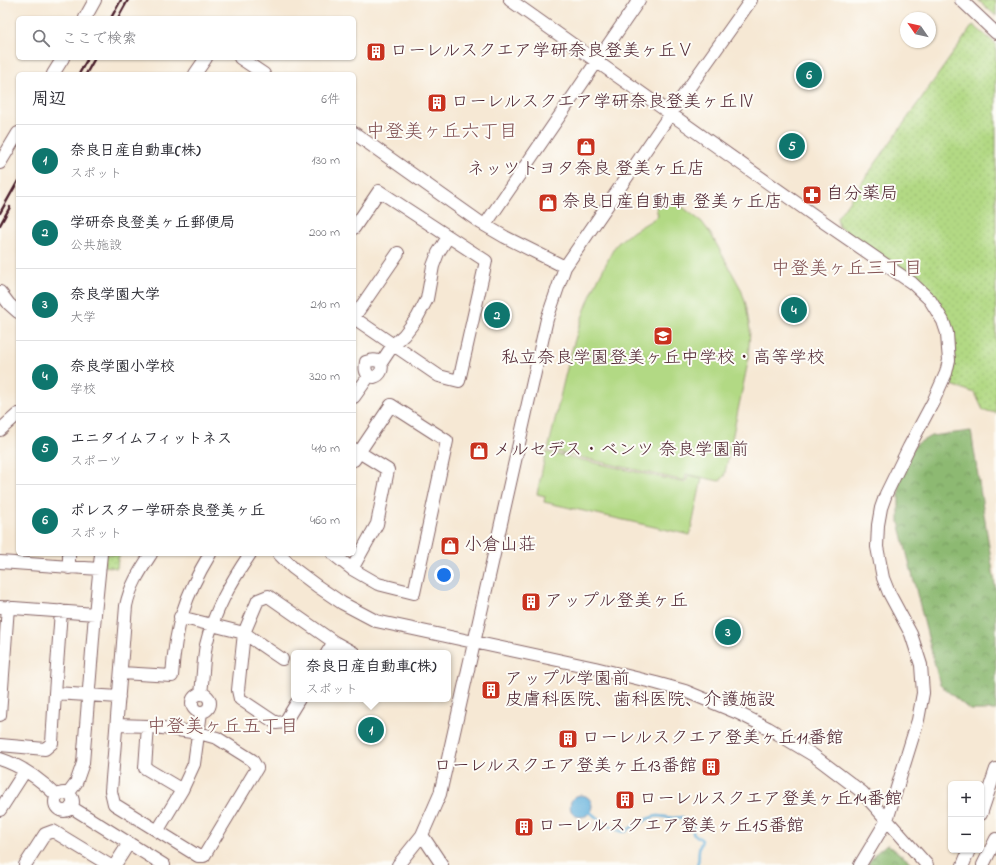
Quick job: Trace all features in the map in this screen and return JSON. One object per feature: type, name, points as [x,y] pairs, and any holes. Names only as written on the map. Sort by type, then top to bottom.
[{"type":"street","points":[[86,16],[95,0]]},
{"type":"street","points":[[510,0],[912,283],[930,300],[943,321],[947,333],[949,355],[946,373],[933,402],[886,494],[881,508],[878,525],[877,547],[883,578],[889,593],[911,634],[921,665],[922,693],[918,720],[887,820],[860,865]]},
{"type":"street","points":[[485,226],[639,0]]},
{"type":"street","points":[[398,865],[422,835],[440,794],[547,319],[565,267],[670,113],[751,0]]},
{"type":"street","points":[[961,0],[996,33]]},
{"type":"street","points":[[54,72],[61,60]]},
{"type":"street","points":[[196,72],[205,60]]},
{"type":"street","points":[[243,60],[261,72]]},
{"type":"street","points":[[356,134],[485,226],[565,267]]},
{"type":"street","points":[[0,162],[16,136]]},
{"type":"street","points":[[356,225],[379,191],[486,261],[459,382],[439,376],[356,319]]},
{"type":"street","points":[[356,394],[369,376],[365,369],[366,362],[377,360],[381,362],[393,345],[417,318],[427,299],[438,253],[448,236]]},
{"type":"street","points":[[356,315],[398,253]]},
{"type":"street","points":[[0,292],[16,310]]},
{"type":"street","points":[[336,556],[352,569],[378,584],[414,593],[447,441],[391,404],[356,454],[388,470],[377,524],[352,569]]},
{"type":"street","points":[[0,430],[16,416]]},
{"type":"street","points":[[69,556],[69,568]]},
{"type":"street","points":[[63,795],[76,783],[83,763],[101,556]]},
{"type":"street","points":[[117,725],[148,726],[199,733],[217,738],[252,760],[257,768],[204,856],[198,856],[114,804],[111,791],[126,606],[129,593],[138,574],[150,556]]},
{"type":"street","points":[[121,673],[172,676],[176,636],[180,617],[197,575],[209,556]]},
{"type":"street","points":[[158,830],[182,790],[194,764],[199,733],[200,712],[195,710],[191,703],[196,696],[201,694],[206,646],[212,625],[223,597],[234,577],[249,556]]},
{"type":"street","points":[[280,556],[293,568],[342,603],[376,621],[595,668],[685,691],[709,700],[768,728],[813,755],[862,792],[927,865]]},
{"type":"street","points":[[0,562],[25,559],[69,568],[99,569]]},
{"type":"street","points":[[297,702],[286,722],[276,722],[240,699],[238,690],[244,633],[258,600],[268,596],[334,642],[349,650]]},
{"type":"street","points":[[0,715],[4,607],[95,614]]},
{"type":"street","points":[[0,746],[45,749],[52,743],[62,611]]},
{"type":"street","points":[[180,617],[244,633],[282,659]]},
{"type":"street","points":[[329,650],[334,642]]},
{"type":"street","points":[[55,693],[119,697]]},
{"type":"street","points":[[148,726],[145,768],[182,790]]},
{"type":"street","points":[[0,759],[14,764],[48,787],[72,798],[73,801],[71,807],[164,865]]},
{"type":"street","points":[[984,805],[996,769]]},
{"type":"street","points":[[0,810],[25,771]]},
{"type":"street","points":[[25,865],[45,834],[53,831],[89,860],[109,865]]},
{"type":"street","points":[[422,835],[442,865]]},
{"type":"street","points":[[983,865],[996,839]]},
{"type":"street","points":[[115,865],[129,843]]},
{"type":"street","points":[[963,865],[968,853]]},
{"type":"green space","points":[[978,0],[996,0],[996,16]]},
{"type":"green space","points":[[973,25],[996,44],[996,413],[983,410],[975,393],[949,384],[954,364],[955,341],[948,321],[936,299],[925,285],[839,227],[837,218]]},
{"type":"green space","name":"私立奈良学園登美ヶ丘中学校・高等学校","points":[[662,203],[680,205],[702,222],[712,236],[741,289],[746,305],[750,330],[748,362],[724,477],[719,481],[686,474],[685,481],[548,450],[571,355],[586,308],[595,286],[616,245],[627,235],[658,216],[656,207]]},
{"type":"green space","points":[[971,431],[996,591],[996,710],[970,710],[940,685],[899,522],[899,476],[915,445],[931,436]]},
{"type":"green space","points":[[546,452],[686,483],[688,475],[702,478],[690,535],[544,502],[545,496],[537,494]]},
{"type":"green space","points":[[105,556],[119,556],[117,568],[104,566]]},
{"type":"green space","points":[[887,844],[914,865],[867,865],[876,853]]},
{"type":"water","points":[[581,795],[589,798],[592,806],[589,814],[581,817],[573,814],[570,806],[573,798]]},
{"type":"waterway","points":[[590,812],[606,824],[625,832],[636,824],[658,816],[673,818],[682,817],[683,820],[691,821],[693,823],[693,833],[702,840],[697,865]]},
{"type":"railway","points":[[112,16],[121,0]]},
{"type":"railway","points":[[119,16],[128,0]]},
{"type":"railway","points":[[80,72],[87,60]]},
{"type":"railway","points":[[87,72],[94,60]]},
{"type":"railway","points":[[0,213],[16,185]]},
{"type":"railway","points":[[0,225],[10,207]]},
{"type":"place","name":"ローレルスクエア学研奈良登美ヶ丘Ⅴ","points":[[376,52]]},
{"type":"place","name":"ポレスター学研奈良登美ヶ丘","points":[[809,75]]},
{"type":"place","name":"ローレルスクエア学研奈良登美ヶ丘Ⅳ","points":[[437,103]]},
{"type":"place","name":"エニタイムフィットネス","points":[[792,146]]},
{"type":"place","name":"ネッツトヨタ奈良 登美ヶ丘店","points":[[586,147]]},
{"type":"place","name":"自分薬局","points":[[812,195]]},
{"type":"place","name":"奈良日産自動車 登美ヶ丘店","points":[[548,203]]},
{"type":"place","name":"奈良学園小学校","points":[[794,310]]},
{"type":"place","name":"学研奈良登美ヶ丘郵便局","points":[[497,315]]},
{"type":"place","name":"私立奈良学園登美ヶ丘中学校・高等学校","points":[[663,336]]},
{"type":"place","name":"メルセデス・ベンツ 奈良学園前","points":[[479,451]]},
{"type":"place","name":"小倉山荘","points":[[450,546]]},
{"type":"place","name":"アップル登美ヶ丘","points":[[531,602]]},
{"type":"place","name":"奈良学園大学","points":[[728,632]]},
{"type":"place","name":"アップル学園前 皮膚科医院、歯科医院、介護施設","points":[[491,690]]},
{"type":"place","name":"奈良日産自動車(株)","points":[[371,730]]},
{"type":"place","name":"ローレルスクエア登美ヶ丘11番館","points":[[568,739]]},
{"type":"place","name":"ローレルスクエア登美ヶ丘13番館","points":[[711,767]]},
{"type":"place","name":"ローレルスクエア登美ヶ丘14番館","points":[[625,800]]},
{"type":"place","name":"ローレルスクエア登美ヶ丘15番館","points":[[524,827]]},
{"type":"district","name":"中登美ヶ丘六丁目","points":[[442,132]]},
{"type":"district","name":"中登美ヶ丘三丁目","points":[[847,269]]},
{"type":"district","name":"中登美ヶ丘五丁目","points":[[223,727]]}]
